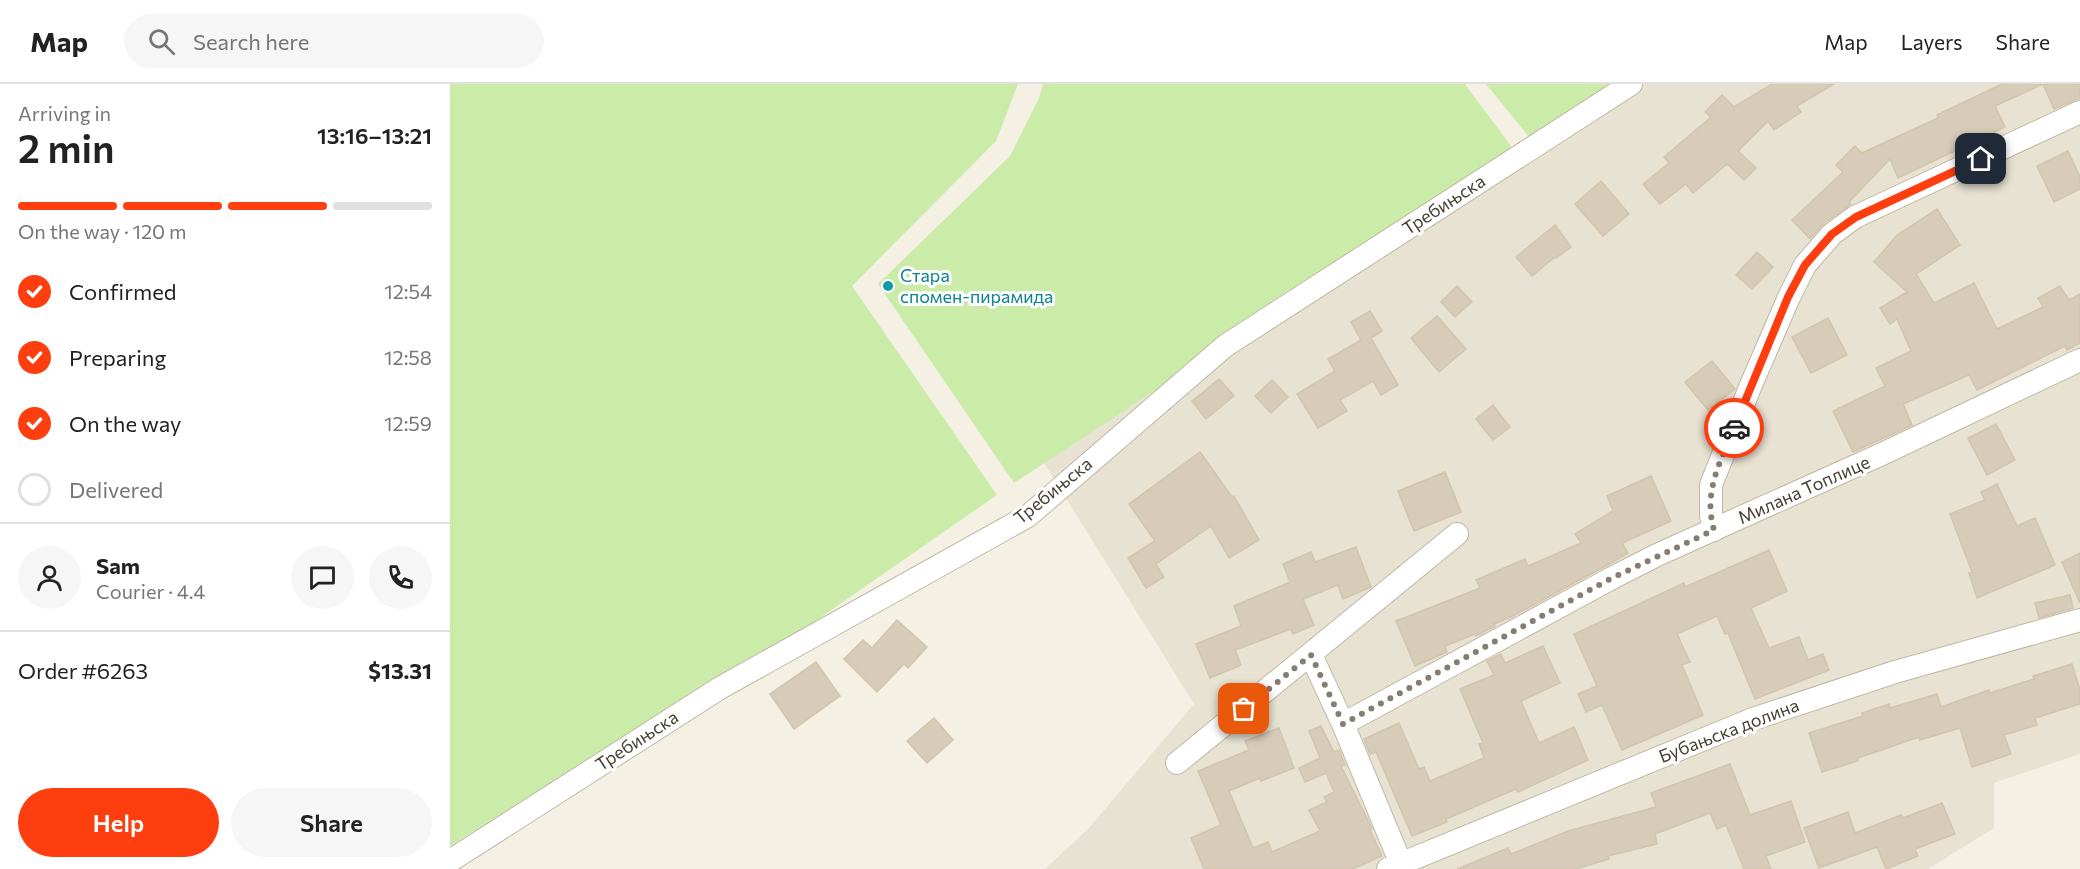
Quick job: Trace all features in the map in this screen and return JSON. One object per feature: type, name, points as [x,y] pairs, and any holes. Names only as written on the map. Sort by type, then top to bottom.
[{"type":"street","name":"Требињска","points":[[450,861],[720,688],[1028,516],[1225,346],[1631,84]]},
{"type":"street","points":[[1714,530],[1710,505],[1712,485],[1751,385],[1788,297],[1805,265],[1832,234],[1856,217],[2080,112]]},
{"type":"street","name":"Милана Топлице","points":[[1343,724],[1612,578],[2080,360]]},
{"type":"street","points":[[1177,763],[1457,534]]},
{"type":"street","name":"Бубањска долина","points":[[1394,866],[1753,719],[1895,672],[2080,620]]},
{"type":"street","points":[[1311,655],[1343,724],[1394,866]]},
{"type":"shaded area","points":[[1631,84],[2080,84],[2080,754],[1994,783],[1994,828],[1928,869],[1045,869],[1088,829],[1194,704],[1044,463],[1312,286]]},
{"type":"green space","points":[[450,84],[1018,84],[996,141],[852,286],[997,495],[765,656],[571,770],[450,846]]},
{"type":"green space","points":[[1043,84],[1465,84],[1516,153],[1014,483],[878,284],[1010,156],[1039,98]]},
{"type":"green space","points":[[1486,84],[1631,84],[1534,143]]},
{"type":"building","points":[[1772,84],[1834,84],[1797,106],[1801,112],[1774,130],[1768,121],[1738,151],[1756,168],[1744,180],[1727,164],[1693,193],[1686,184],[1660,204],[1643,184],[1669,163],[1664,157],[1711,117],[1705,112],[1722,95],[1734,107]]},
{"type":"building","points":[[2002,84],[2043,84],[1995,106],[2005,127],[1898,178],[1890,159],[1849,202],[1851,204],[1824,223],[1810,239],[1792,220],[1843,172],[1836,165],[1855,146],[1862,153],[1938,118],[1937,115]]},
{"type":"building","points":[[2043,84],[2080,84],[2080,98],[2054,109]]},
{"type":"building","points":[[2068,151],[2080,177],[2080,189],[2054,202],[2037,166]]},
{"type":"building","points":[[1601,181],[1629,214],[1603,236],[1575,204]]},
{"type":"building","points":[[1937,209],[1960,245],[1916,274],[1934,303],[1974,283],[1997,329],[2043,307],[2038,298],[2060,286],[2069,300],[2080,294],[2080,343],[2067,350],[2065,346],[1977,390],[1969,375],[1903,404],[1912,425],[1853,452],[1833,411],[1885,386],[1876,368],[1911,351],[1897,319],[1890,324],[1880,308],[1907,292],[1874,262],[1897,235]]},
{"type":"building","points":[[1555,225],[1571,247],[1532,276],[1516,257]]},
{"type":"building","points":[[1757,252],[1773,267],[1752,289],[1736,275]]},
{"type":"building","points":[[1457,286],[1472,302],[1455,317],[1441,302]]},
{"type":"building","points":[[1370,311],[1382,331],[1371,338],[1398,385],[1381,395],[1373,381],[1340,400],[1347,411],[1318,428],[1297,394],[1335,371],[1328,359],[1361,340],[1351,322]]},
{"type":"building","points":[[1437,316],[1466,349],[1439,372],[1411,338]]},
{"type":"building","points":[[1828,318],[1847,355],[1811,373],[1792,337]]},
{"type":"building","points":[[1712,361],[1735,389],[1708,410],[1685,382]]},
{"type":"building","points":[[1219,379],[1234,396],[1206,419],[1192,401]]},
{"type":"building","points":[[1272,380],[1288,397],[1271,413],[1255,396]]},
{"type":"building","points":[[1493,405],[1510,427],[1493,440],[1476,419]]},
{"type":"building","points":[[1996,424],[2015,460],[1987,475],[1968,438]]},
{"type":"building","points":[[1200,452],[1232,497],[1234,496],[1259,540],[1229,558],[1211,526],[1156,564],[1164,577],[1146,588],[1128,558],[1155,541],[1129,504]]},
{"type":"building","points":[[1445,472],[1461,512],[1414,531],[1398,491]]},
{"type":"building","points":[[1651,476],[1671,521],[1622,543],[1628,553],[1613,562],[1494,624],[1495,626],[1476,636],[1475,634],[1445,646],[1447,652],[1415,666],[1396,621],[1480,588],[1476,580],[1525,559],[1528,566],[1581,543],[1575,534],[1613,511],[1607,496]]},
{"type":"building","points":[[1997,484],[2017,526],[2035,518],[2055,565],[1977,598],[1969,573],[1972,572],[1950,514],[1985,500],[1981,492]]},
{"type":"building","points":[[1356,547],[1371,587],[1343,599],[1338,585],[1303,599],[1314,625],[1293,634],[1291,629],[1235,650],[1241,665],[1210,678],[1196,644],[1241,626],[1234,606],[1290,582],[1283,564],[1311,552],[1315,562]]},
{"type":"building","points":[[1769,550],[1787,591],[1751,608],[1769,648],[1799,637],[1808,660],[1823,654],[1829,670],[1755,699],[1728,633],[1725,634],[1717,616],[1677,634],[1690,662],[1682,665],[1703,715],[1622,750],[1602,705],[1586,712],[1578,694],[1597,686],[1574,634],[1684,583],[1685,587]]},
{"type":"building","points":[[2080,553],[2080,603],[2062,562]]},
{"type":"building","points":[[2070,595],[2073,608],[2039,618],[2035,603]]},
{"type":"building","points":[[897,620],[927,647],[908,668],[904,664],[877,692],[844,659],[863,640],[872,648]]},
{"type":"building","points":[[1543,646],[1560,683],[1521,701],[1539,743],[1574,727],[1588,760],[1518,792],[1516,789],[1446,819],[1447,822],[1412,836],[1376,752],[1370,754],[1364,739],[1399,723],[1419,769],[1424,767],[1430,781],[1484,758],[1479,744],[1483,743],[1460,689],[1494,675],[1487,661],[1501,654],[1505,663]]},
{"type":"building","points":[[816,662],[840,696],[794,729],[770,694]]},
{"type":"building","points":[[2072,664],[2080,690],[2080,704],[2035,718],[2037,725],[2004,735],[2011,754],[1972,767],[1960,728],[1920,740],[1919,737],[1858,758],[1858,761],[1822,772],[1809,733],[1863,716],[1862,713],[1889,704],[1890,708],[1937,694],[1941,707],[1989,690],[1990,693],[2034,679],[2033,676]]},
{"type":"building","points":[[934,718],[953,740],[927,763],[907,741]]},
{"type":"building","points":[[1321,726],[1334,752],[1339,750],[1345,765],[1341,766],[1372,828],[1370,830],[1382,856],[1353,869],[1204,869],[1191,838],[1221,825],[1198,771],[1249,750],[1245,741],[1279,728],[1294,768],[1261,781],[1260,778],[1229,791],[1253,848],[1268,842],[1272,852],[1320,831],[1309,810],[1327,802],[1324,797],[1334,792],[1326,773],[1305,782],[1299,768],[1320,758],[1309,731]]},
{"type":"building","points":[[1730,764],[1750,815],[1791,801],[1805,842],[1766,856],[1771,869],[1744,869],[1726,825],[1717,829],[1710,813],[1655,834],[1657,844],[1608,856],[1609,859],[1576,869],[1457,869],[1508,848],[1511,854],[1568,831],[1656,807],[1651,793]]},
{"type":"building","points":[[1942,803],[1955,834],[1915,849],[1918,856],[1886,869],[1877,847],[1819,868],[1804,828],[1848,812],[1855,833],[1901,815],[1903,818]]},
{"type":"way so far","points":[[1244,709],[1311,655],[1343,724],[1612,578],[1714,530],[1710,505],[1712,485],[1734,428]]},
{"type":"place","name":"Стара спомен-пирамида","points":[[888,286]]},
{"type":"route","points":[[1734,428],[1788,297],[1805,265],[1832,234],[1856,217],[1981,159]]}]
